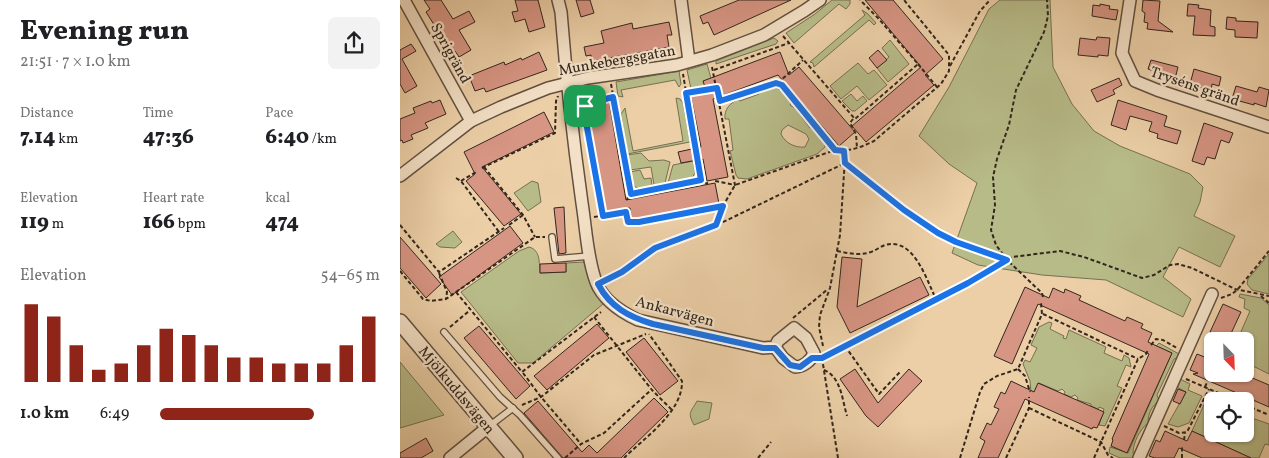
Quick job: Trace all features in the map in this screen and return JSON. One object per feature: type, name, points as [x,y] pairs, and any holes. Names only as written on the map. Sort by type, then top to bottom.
[{"type":"street","name":"Sprigränd","points":[[404,0],[471,122]]},
{"type":"street","name":"Ankarvägen","points":[[558,0],[561,12],[566,83],[590,256],[598,284],[612,304],[638,320],[763,348],[775,348]]},
{"type":"street","points":[[681,0],[686,65]]},
{"type":"street","name":"Munkebergsgatan","points":[[400,176],[471,122],[532,94],[588,78],[686,65],[764,35],[804,12],[820,0]]},
{"type":"street","name":"Tryséns gränd","points":[[1130,0],[1122,53],[1135,81],[1269,128]]},
{"type":"street","points":[[1139,458],[1212,294]]},
{"type":"street","name":"Mjölkuddsvägen","points":[[400,322],[515,458]]},
{"type":"street","points":[[794,328],[810,344],[817,358],[800,367],[795,367],[786,361],[775,348],[775,344],[783,335],[794,328]]},
{"type":"street","points":[[450,458],[488,427]]},
{"type":"lane","points":[[552,237],[555,259],[590,256]]},
{"type":"lane","points":[[444,332],[500,397],[513,408],[558,458]]},
{"type":"lane","points":[[488,427],[513,408]]},
{"type":"path","points":[[860,0],[938,87]]},
{"type":"path","points":[[904,0],[948,53],[950,68]]},
{"type":"path","points":[[715,181],[735,185],[835,150],[844,151],[857,148],[874,141],[938,87],[946,77],[980,11],[990,0]]},
{"type":"path","points":[[1043,297],[1007,260],[996,245],[991,230],[994,205],[993,177],[1009,125],[1016,90],[1044,32],[1048,16],[1047,0]]},
{"type":"path","points":[[781,33],[853,119]]},
{"type":"path","points":[[713,71],[789,43]]},
{"type":"path","points":[[720,101],[778,83],[803,60]]},
{"type":"path","points":[[711,62],[735,185],[723,206],[716,225]]},
{"type":"path","points":[[857,148],[856,134],[850,123],[918,64]]},
{"type":"path","points":[[686,65],[686,93],[700,181]]},
{"type":"path","points":[[611,81],[630,192],[627,200]]},
{"type":"path","points":[[778,83],[789,92],[835,150]]},
{"type":"path","points":[[686,93],[717,88]]},
{"type":"path","points":[[536,237],[522,215],[483,168],[555,133],[556,101],[559,94]]},
{"type":"path","points":[[603,216],[584,108],[590,101],[613,97]]},
{"type":"path","points":[[817,358],[824,348],[819,327],[820,315],[830,288],[837,251],[842,212],[844,151]]},
{"type":"path","points":[[845,163],[904,210],[938,233],[956,242],[1007,260]]},
{"type":"path","points":[[598,284],[622,272],[655,248],[716,225],[845,163]]},
{"type":"path","points":[[461,181],[476,172]]},
{"type":"path","points":[[456,178],[461,181],[499,232]]},
{"type":"path","points":[[630,192],[700,181],[703,184],[708,183]]},
{"type":"path","points":[[628,208],[626,212],[628,222],[639,222],[723,206]]},
{"type":"path","points":[[591,217],[626,212]]},
{"type":"path","points":[[509,225],[522,215]]},
{"type":"path","points":[[400,225],[439,272],[447,292],[446,298]]},
{"type":"path","points":[[439,272],[504,228]]},
{"type":"path","points":[[400,271],[423,299],[431,301],[446,298],[536,237],[552,237]]},
{"type":"path","points":[[837,251],[857,254],[872,252],[887,245],[903,247],[913,254],[936,299]]},
{"type":"path","points":[[817,358],[845,346],[987,273],[1007,260],[1060,251],[1084,257],[1142,278],[1154,275],[1170,265],[1178,264],[1192,268],[1238,289],[1269,296]]},
{"type":"path","points":[[1212,294],[1222,299],[1238,289],[1269,251]]},
{"type":"path","points":[[791,320],[830,288]]},
{"type":"path","points":[[456,292],[469,311],[523,372],[541,397],[581,444]]},
{"type":"path","points":[[1261,295],[1269,303]]},
{"type":"path","points":[[960,458],[984,384],[997,376],[1018,369],[1042,314],[1041,302]]},
{"type":"path","points":[[444,332],[469,311]]},
{"type":"path","points":[[523,372],[600,312]]},
{"type":"path","points":[[1042,314],[1138,358]]},
{"type":"path","points":[[594,317],[652,390],[673,410]]},
{"type":"path","points":[[513,408],[541,397],[594,356],[648,333],[652,328]]},
{"type":"path","points":[[624,458],[673,410],[680,394],[682,381],[648,333]]},
{"type":"path","points":[[1151,345],[1156,339],[1162,340],[1186,353]]},
{"type":"path","points":[[845,346],[879,394],[900,372]]},
{"type":"path","points":[[1094,458],[1138,358],[1146,354],[1148,350]]},
{"type":"path","points":[[817,358],[824,370],[838,458]]},
{"type":"path","points":[[1018,369],[1025,376],[1030,392]]},
{"type":"path","points":[[824,370],[832,374],[836,379],[847,416]]},
{"type":"path","points":[[1176,375],[1216,392]]},
{"type":"path","points":[[1205,388],[1207,382]]},
{"type":"path","points":[[1184,440],[1185,433],[1190,430],[1209,389]]},
{"type":"path","points":[[565,458],[581,444],[604,433],[652,390]]},
{"type":"path","points":[[1006,458],[1029,408],[1029,398]]},
{"type":"path","points":[[1029,408],[1101,442],[1108,456],[1113,458]]},
{"type":"path","points":[[1254,408],[1269,414]]},
{"type":"path","points":[[1155,422],[1185,433]]},
{"type":"path","points":[[758,458],[771,442]]},
{"type":"path","points":[[1182,446],[1183,458]]},
{"type":"green space","points":[[832,0],[850,0],[850,4],[846,9],[839,4],[794,43],[786,33]]},
{"type":"green space","points":[[1000,0],[1050,0],[1053,67],[1072,104],[1094,131],[1120,146],[1190,174],[1203,187],[1200,202],[1194,216],[1235,236],[1220,267],[1179,247],[1163,277],[1191,299],[1183,317],[1106,280],[1042,275],[978,265],[952,253],[977,183],[949,164],[919,136],[949,87],[989,9]]},
{"type":"green space","points":[[862,10],[876,23],[874,25],[869,20],[814,67],[813,63],[810,62],[865,15]]},
{"type":"green space","points":[[774,38],[778,41],[776,44],[716,64],[716,61]]},
{"type":"green space","points":[[890,40],[909,64],[888,82],[877,68],[889,57],[882,48]]},
{"type":"green space","points":[[858,63],[868,74],[874,70],[887,85],[869,100],[857,86],[841,99],[830,86]]},
{"type":"green space","points":[[707,64],[712,82],[709,87],[691,89],[687,70]]},
{"type":"green space","points":[[679,71],[681,84],[679,87],[675,80],[621,90],[623,97],[618,96],[616,82]]},
{"type":"green space","points":[[774,87],[783,91],[792,102],[790,105],[795,108],[810,128],[813,126],[825,140],[825,147],[817,154],[747,179],[738,178],[730,151],[733,150],[729,119],[725,119],[726,112],[730,104],[739,99],[740,101],[759,94],[758,92]],"holes":[[[788,125],[806,134],[809,139],[805,147],[794,146],[781,134],[782,130]]]},
{"type":"green space","points":[[851,94],[857,101],[863,96],[867,101],[855,111],[852,111],[842,101]]},
{"type":"green space","points":[[676,98],[680,99],[683,103],[690,142],[627,154],[621,114],[625,108],[633,151],[683,141]]},
{"type":"green space","points":[[641,153],[649,161],[664,160],[670,162],[665,183],[654,185],[651,167],[630,170],[627,155]]},
{"type":"green space","points":[[693,161],[695,173],[692,178],[668,183],[673,165]]},
{"type":"green space","points":[[640,170],[644,179],[651,178],[652,186],[639,189],[634,186],[630,172]]},
{"type":"green space","points":[[532,181],[538,183],[541,202],[528,211],[514,193]]},
{"type":"green space","points":[[453,231],[462,242],[455,248],[440,247],[436,244]]},
{"type":"green space","points":[[529,247],[536,251],[540,273],[566,272],[566,263],[584,262],[592,289],[603,304],[533,363],[518,363],[461,292],[519,251]]},
{"type":"green space","points":[[1269,254],[1269,294],[1252,290],[1247,284],[1248,279]]},
{"type":"green space","points":[[1240,294],[1261,298],[1269,305],[1269,374],[1254,366],[1254,332],[1241,332],[1250,311],[1244,308],[1245,299],[1239,297]]},
{"type":"green space","points":[[1049,322],[1052,323],[1050,329],[1064,336],[1063,338],[1066,339],[1069,330],[1106,347],[1104,353],[1122,361],[1124,355],[1129,358],[1131,367],[1126,365],[1117,386],[1122,388],[1105,426],[1099,425],[1104,409],[1099,407],[1098,409],[1091,406],[1091,404],[1077,400],[1078,398],[1075,395],[1071,397],[1064,394],[1065,392],[1062,389],[1058,391],[1039,383],[1034,393],[1031,392],[1030,381],[1023,364],[1025,360],[1030,362],[1037,348],[1031,345],[1039,327]]},
{"type":"green space","points":[[1159,343],[1179,354],[1174,359],[1157,395],[1159,401],[1151,410],[1148,423],[1140,432],[1136,441],[1133,449],[1134,458],[1120,458],[1109,453],[1110,447],[1128,453],[1172,353],[1156,346]]},
{"type":"green space","points":[[400,362],[444,415],[400,428]]},
{"type":"green space","points":[[1180,379],[1190,384],[1188,390],[1202,396],[1189,423],[1178,427],[1168,424],[1186,392],[1175,386]]},
{"type":"green space","points":[[697,401],[712,403],[709,419],[694,425],[690,415]]},
{"type":"green space","points":[[1204,405],[1204,436],[1192,431]]},
{"type":"green space","points":[[1254,419],[1269,424],[1269,445],[1265,444],[1259,458],[1251,458],[1216,442],[1254,442]]},
{"type":"building","points":[[424,0],[441,0],[453,19],[469,11],[475,22],[459,30],[471,50],[459,57],[455,51],[452,53],[426,12],[430,9]]},
{"type":"building","points":[[515,0],[538,0],[545,27],[529,32],[525,19],[515,22],[512,12],[518,11]]},
{"type":"building","points":[[576,0],[590,0],[594,13],[581,17]]},
{"type":"building","points":[[739,0],[791,0],[714,35],[708,22],[703,24],[700,16]]},
{"type":"building","points":[[865,0],[893,0],[943,59],[925,75],[934,85],[866,142],[852,126],[921,67]]},
{"type":"building","points":[[1143,0],[1160,1],[1158,21],[1173,32],[1147,29],[1148,23],[1144,22],[1145,13],[1142,11]]},
{"type":"building","points":[[1100,4],[1110,6],[1109,9],[1118,10],[1116,20],[1092,16],[1093,5],[1100,6]]},
{"type":"building","points":[[1188,4],[1199,5],[1198,8],[1211,10],[1210,26],[1215,27],[1215,36],[1193,35],[1195,16],[1187,16]]},
{"type":"building","points":[[1227,17],[1236,18],[1236,21],[1258,22],[1257,38],[1235,37],[1235,30],[1226,29]]},
{"type":"building","points":[[669,22],[672,35],[667,35],[669,47],[592,61],[591,55],[586,56],[584,47],[604,43],[601,31],[632,23],[633,29]]},
{"type":"building","points":[[1097,37],[1110,38],[1108,56],[1078,55],[1080,38],[1096,40]]},
{"type":"building","points":[[411,44],[416,51],[402,59],[417,86],[405,93],[400,84],[400,50]]},
{"type":"building","points":[[878,50],[887,60],[877,68],[869,58]]},
{"type":"building","points":[[539,52],[547,70],[486,92],[484,88],[475,91],[469,76],[504,62],[505,65],[521,58],[522,60]]},
{"type":"building","points":[[780,52],[789,75],[799,67],[855,132],[839,146],[778,75],[713,99],[728,177],[707,181],[703,159],[681,163],[678,152],[701,147],[691,96],[707,93],[703,81]]},
{"type":"building","points":[[1151,60],[1178,67],[1175,79],[1148,69]]},
{"type":"building","points":[[1194,69],[1221,77],[1219,86],[1212,84],[1211,91],[1190,84]]},
{"type":"building","points":[[1119,78],[1122,85],[1113,90],[1115,94],[1097,102],[1091,90]]},
{"type":"building","points":[[1236,86],[1257,92],[1259,87],[1269,90],[1266,107],[1232,99]]},
{"type":"building","points":[[440,100],[446,114],[425,123],[428,128],[411,135],[413,139],[403,143],[402,140],[400,141],[400,119],[415,113],[413,108],[431,101],[432,103]]},
{"type":"building","points":[[1118,100],[1167,116],[1164,126],[1181,131],[1177,144],[1157,138],[1158,134],[1149,131],[1152,122],[1130,116],[1126,130],[1111,125]]},
{"type":"building","points":[[609,101],[626,200],[715,183],[719,204],[632,221],[630,208],[605,212],[589,125],[593,124],[589,105]]},
{"type":"building","points":[[544,112],[554,132],[482,167],[521,214],[504,226],[466,181],[475,174],[464,152]]},
{"type":"building","points":[[1204,123],[1233,133],[1229,143],[1221,140],[1215,159],[1207,157],[1204,165],[1192,161]]},
{"type":"building","points":[[564,207],[566,253],[559,254],[554,208]]},
{"type":"building","points":[[510,226],[523,243],[452,295],[439,277]]},
{"type":"building","points":[[400,237],[441,284],[426,298],[400,268]]},
{"type":"building","points":[[842,257],[862,259],[857,307],[920,277],[929,295],[850,333],[837,307]]},
{"type":"building","points":[[566,263],[566,272],[540,273],[540,264]]},
{"type":"building","points":[[1025,287],[1049,298],[1053,288],[1064,293],[1065,289],[1081,296],[1079,300],[1125,321],[1127,317],[1143,324],[1141,328],[1152,333],[1148,342],[1172,353],[1127,453],[1111,446],[1112,439],[1149,354],[1038,304],[1012,364],[994,356]]},
{"type":"building","points":[[1223,304],[1241,312],[1232,332],[1210,332]]},
{"type":"building","points":[[597,324],[609,338],[547,390],[534,376]]},
{"type":"building","points":[[479,326],[530,386],[516,399],[464,338]]},
{"type":"building","points":[[644,338],[678,381],[660,395],[626,352]]},
{"type":"building","points":[[1197,354],[1204,357],[1204,379],[1193,374],[1198,373],[1190,370]]},
{"type":"building","points":[[855,369],[878,403],[909,369],[922,381],[878,427],[866,416],[840,379]]},
{"type":"building","points":[[1254,379],[1269,385],[1269,407],[1254,400],[1254,392],[1234,392],[1211,382],[1254,382]]},
{"type":"building","points":[[1011,381],[1034,392],[1038,383],[1104,412],[1097,428],[1093,427],[1092,429],[1025,399],[998,458],[978,458],[985,441],[980,438],[987,423],[991,425],[999,409],[994,407],[1001,392],[1005,394]]},
{"type":"building","points":[[1178,389],[1186,392],[1180,404],[1173,401]]},
{"type":"building","points":[[654,398],[668,412],[621,458],[563,458],[524,413],[538,401],[582,452],[589,445],[597,453]]},
{"type":"building","points":[[1165,431],[1187,441],[1192,431],[1204,436],[1204,442],[1216,442],[1251,458],[1202,458],[1179,448],[1174,458],[1155,458],[1149,456],[1156,440],[1160,442]]},
{"type":"building","points":[[426,438],[433,451],[421,458],[400,458],[400,453]]},
{"type":"route","points":[[771,84],[780,84],[835,150],[844,151],[845,163],[880,192],[938,233],[956,242],[1007,260],[968,283],[822,358],[812,358],[800,367],[790,365],[775,348],[763,348],[638,320],[628,316],[612,304],[598,284],[613,278],[655,248],[716,225],[723,206],[639,222],[628,222],[626,212],[603,216],[584,111],[585,106],[590,101],[613,97],[631,194],[701,180],[686,93],[717,88],[720,101],[771,84]]}]
